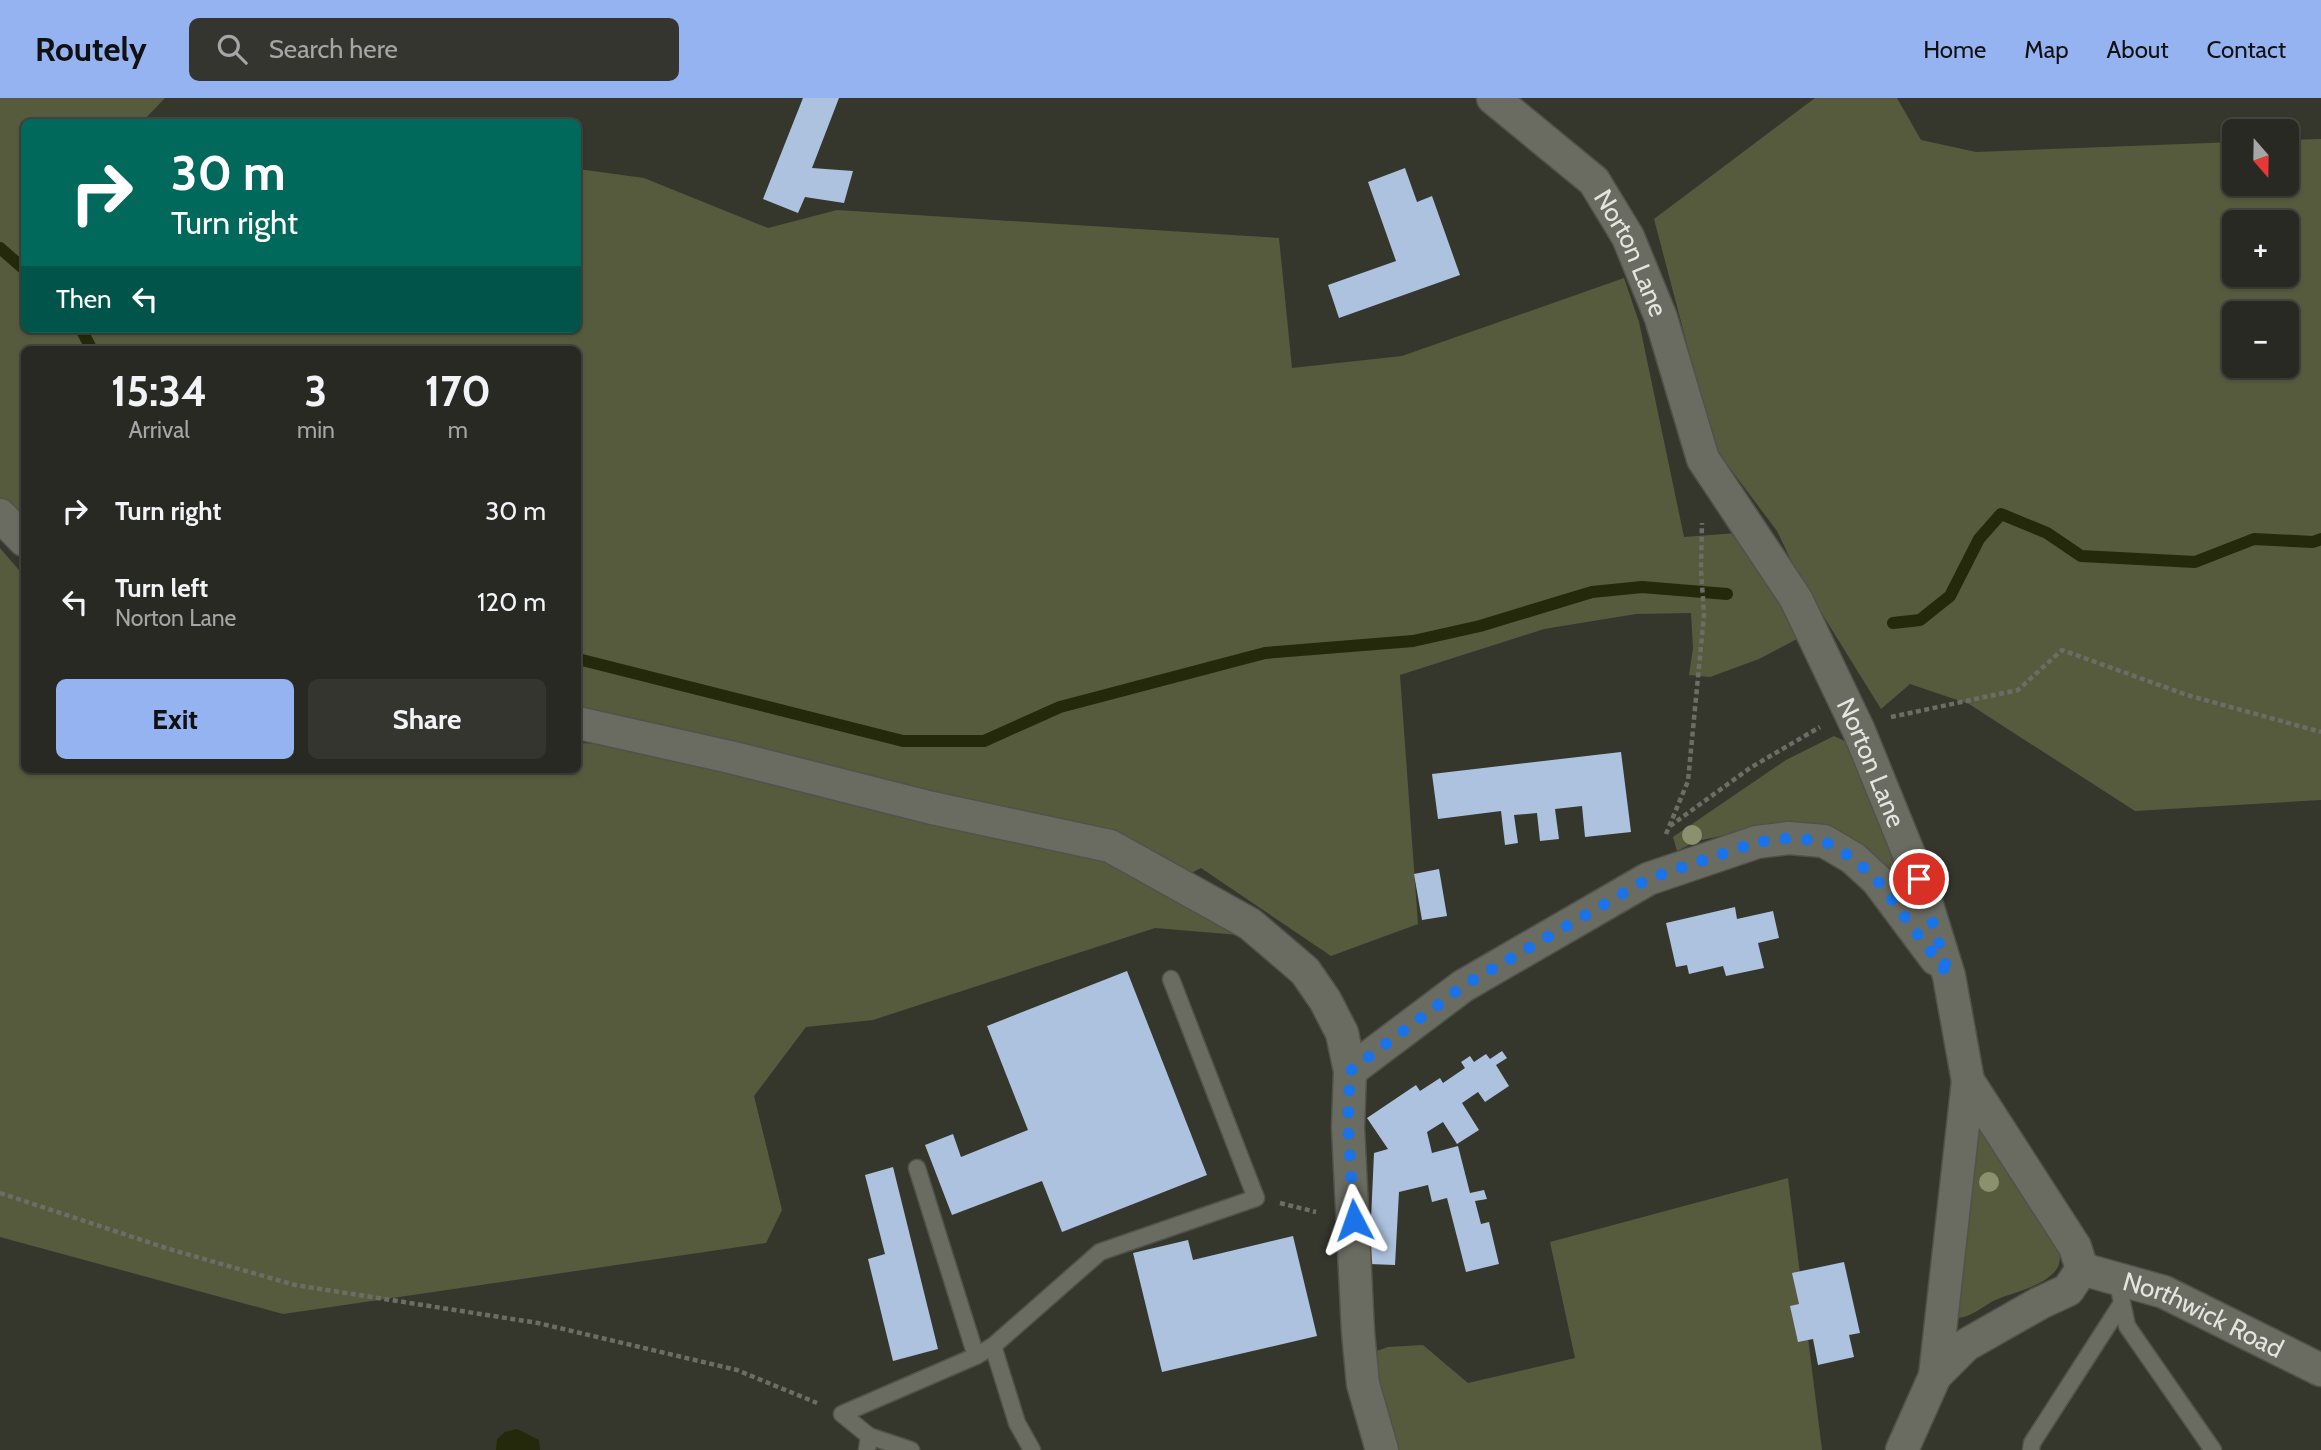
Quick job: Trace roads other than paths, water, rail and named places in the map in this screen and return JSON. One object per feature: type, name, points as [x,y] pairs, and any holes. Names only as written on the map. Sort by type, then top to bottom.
[{"type":"street","name":"Norton Lane","points":[[1493,98],[1594,181],[1628,237],[1661,318],[1703,459],[1796,599],[1854,720],[1919,879],[1949,976],[1968,1081],[2075,1247],[2082,1269]]},
{"type":"street","points":[[0,515],[21,537]]},
{"type":"street","points":[[581,724],[730,757],[932,808],[1110,846],[1250,924],[1305,971],[1325,1000],[1342,1033],[1350,1071],[1348,1127],[1358,1332],[1363,1384],[1382,1450]]},
{"type":"street","points":[[1350,1071],[1463,986],[1648,879],[1757,842],[1790,838],[1824,841],[1853,858],[1877,880],[1949,976]]},
{"type":"street","points":[[1902,1450],[1935,1376],[1968,1081]]},
{"type":"street","points":[[1935,1376],[1966,1345],[2068,1290],[2082,1269]]},
{"type":"street","name":"Northwick Road","points":[[2082,1269],[2120,1291],[2164,1292],[2321,1370]]},
{"type":"lane","points":[[911,1450],[868,1443],[842,1414],[976,1356],[993,1346],[1100,1252],[1256,1198],[1171,979]]},
{"type":"lane","points":[[917,1168],[976,1356]]},
{"type":"lane","points":[[2031,1450],[2032,1443],[2120,1291]]},
{"type":"lane","points":[[2120,1291],[2127,1326],[2213,1450]]},
{"type":"lane","points":[[993,1346],[1017,1423],[1032,1450]]},
{"type":"waterway","points":[[0,248],[21,266]]},
{"type":"waterway","points":[[83,333],[90,346]]},
{"type":"waterway","points":[[1893,623],[1920,620],[1950,596],[1979,539],[2001,514],[2047,533],[2081,556],[2195,562],[2254,539],[2313,542],[2321,539]]},
{"type":"waterway","points":[[581,660],[903,741],[984,741],[1060,707],[1265,653],[1413,641],[1480,626],[1592,592],[1642,587],[1727,594]]}]
